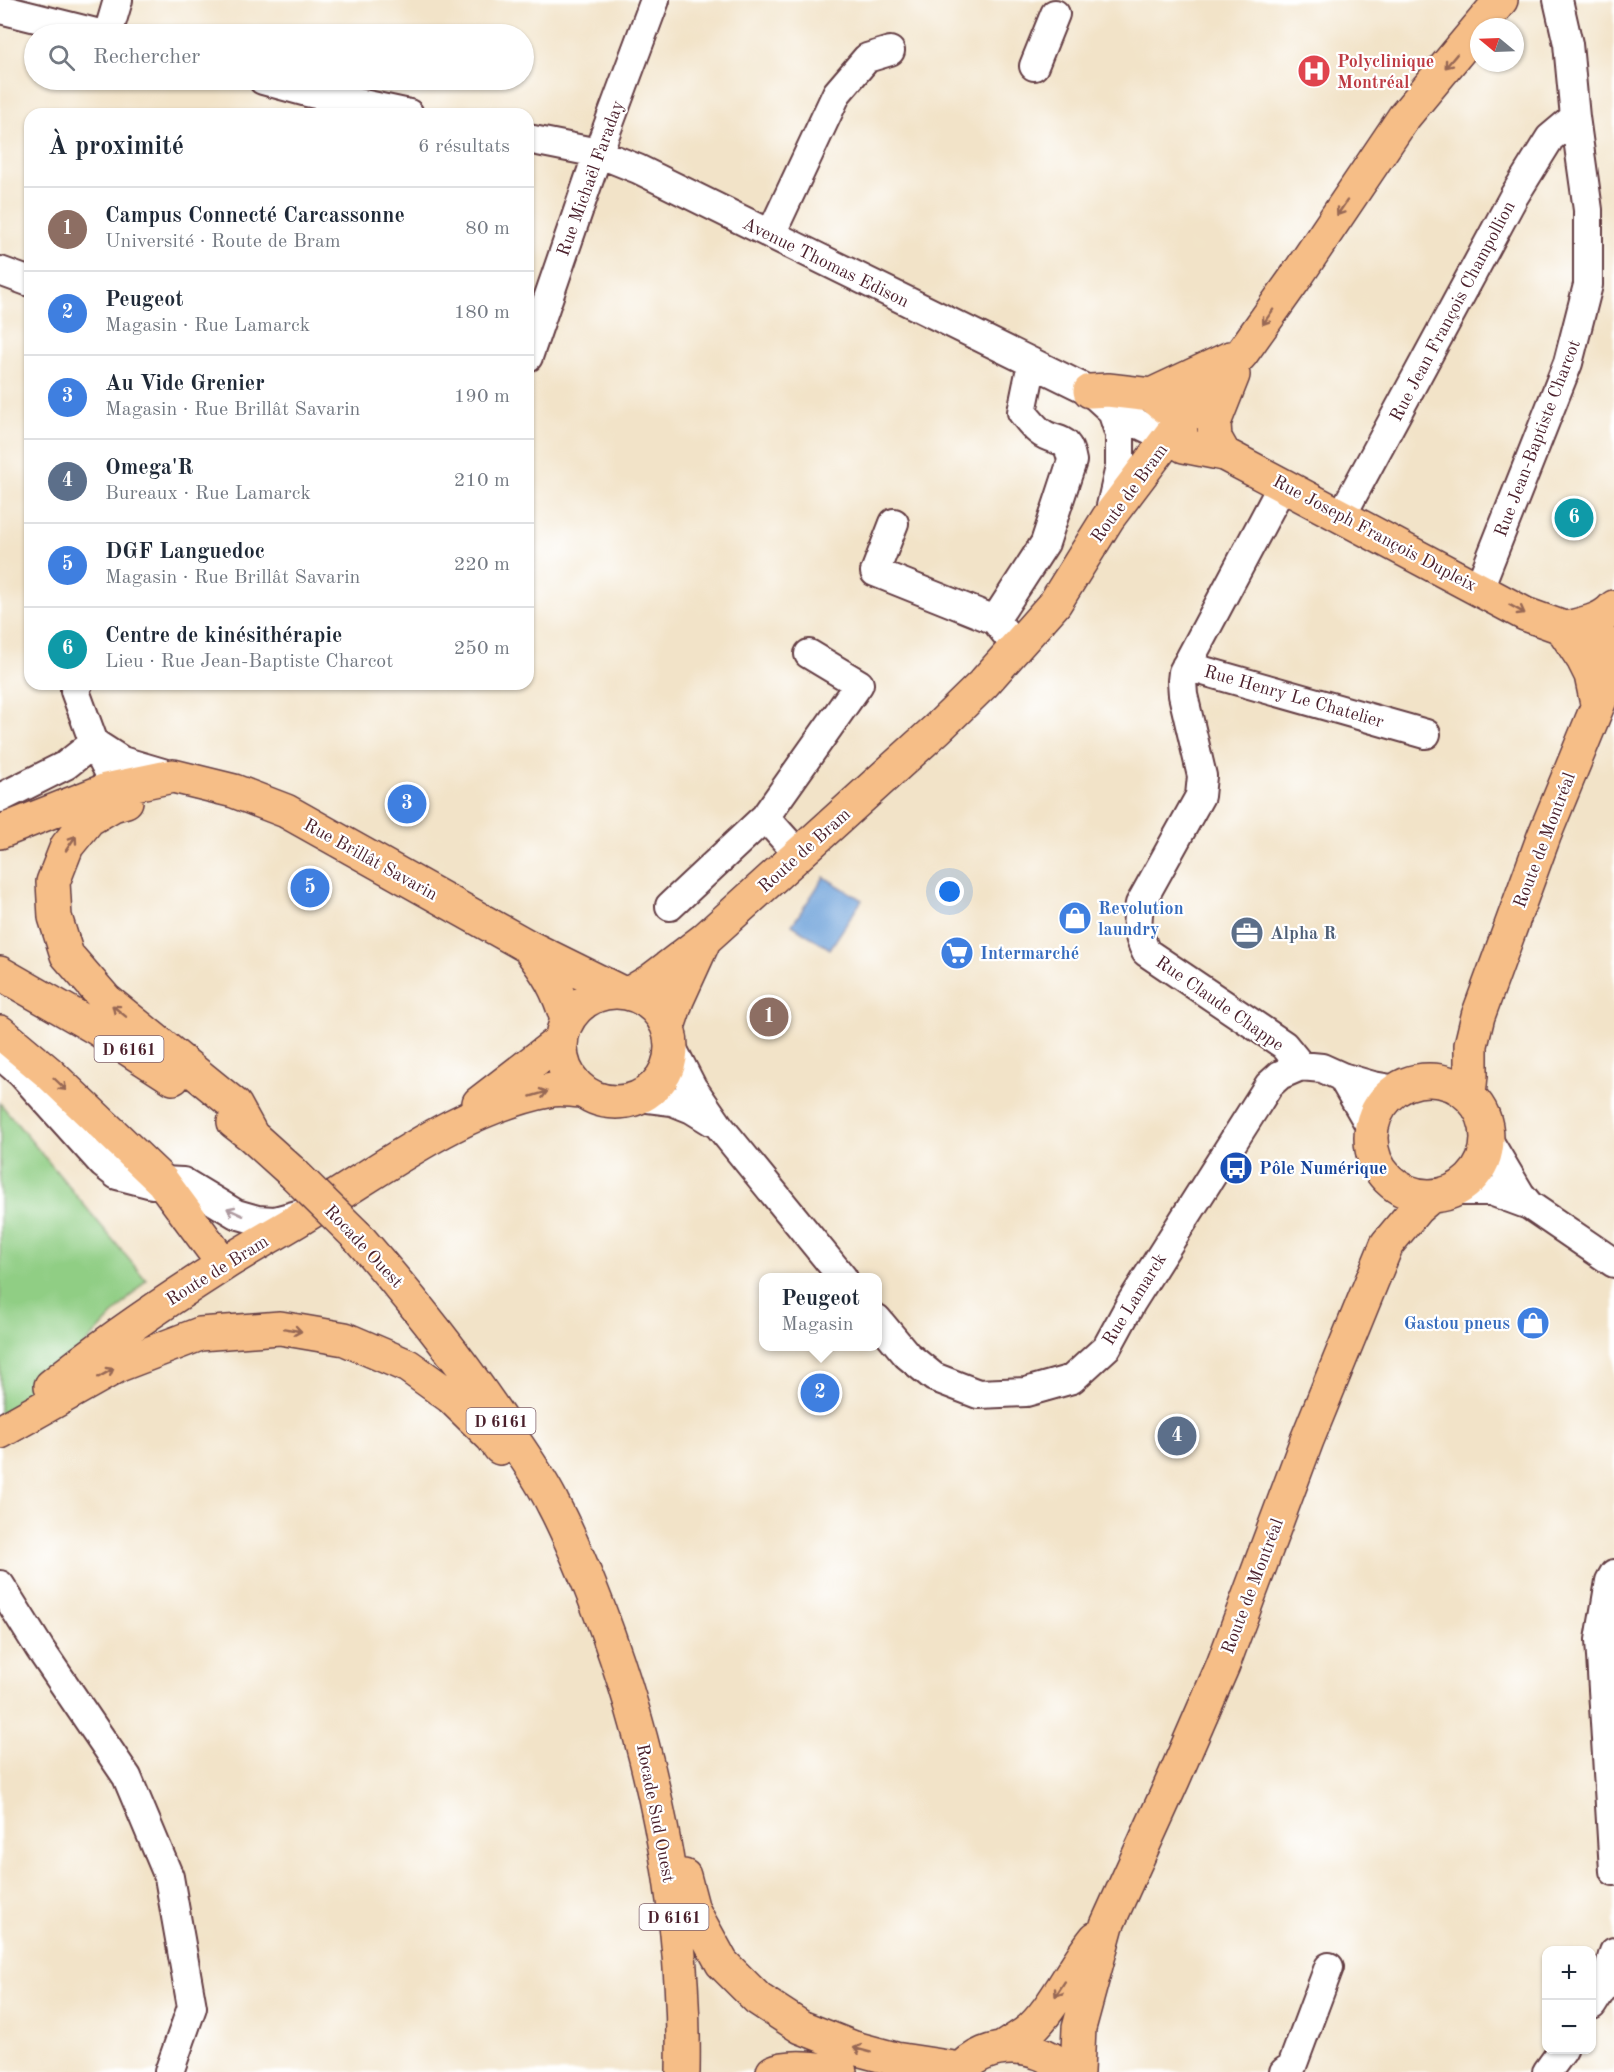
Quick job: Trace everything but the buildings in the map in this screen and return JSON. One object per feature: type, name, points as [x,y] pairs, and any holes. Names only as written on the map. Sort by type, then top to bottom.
[{"type":"main road","name":"Route de Bram","points":[[445,1129],[564,1030],[577,1008],[589,999],[603,993],[624,992],[650,981],[705,939],[939,728],[1016,646],[1055,603],[1108,518],[1177,436],[1242,352],[1294,280],[1404,117],[1501,0]]},
{"type":"main road","points":[[1101,401],[1108,390],[1151,395],[1242,352]]},
{"type":"main road","points":[[1224,454],[1215,438],[1214,423],[1242,352]]},
{"type":"main road","points":[[1055,603],[1105,550],[1177,436],[1171,411],[1151,395]]},
{"type":"main road","name":"Rue Joseph François Dupleix","points":[[1177,436],[1224,454],[1283,484],[1525,614],[1614,646]]},
{"type":"main road","points":[[1607,685],[1587,667],[1563,629],[1607,615],[1614,608]]},
{"type":"main road","name":"Route de Montréal","points":[[1469,1095],[1472,1075],[1471,1045],[1478,1016],[1544,836],[1607,685]]},
{"type":"main road","points":[[0,832],[106,790],[173,776]]},
{"type":"main road","name":"Rue Brillât Savarin","points":[[173,776],[234,790],[286,811],[527,946],[624,992]]},
{"type":"main road","points":[[209,784],[154,791],[113,806],[89,819],[67,846],[57,873],[54,882],[55,917],[67,955],[106,1000],[235,1105],[252,1136]]},
{"type":"main road","name":"Route de Bram","points":[[0,1426],[92,1352],[221,1266],[445,1129],[499,1105],[554,1089],[583,1091],[596,1099],[611,1102],[640,1097],[653,1088],[663,1076],[669,1062],[670,1037],[676,1000],[705,939]]},
{"type":"main road","name":"Rue Brillât Savarin","points":[[527,946],[549,974],[561,1000],[564,1030]]},
{"type":"main road","name":"Rocade Ouest","points":[[0,973],[115,1040],[182,1084],[252,1136],[357,1236],[407,1292],[474,1378],[553,1503],[607,1630]]},
{"type":"main road","points":[[624,992],[646,1000],[659,1012],[670,1037]]},
{"type":"main road","name":"Route de Montréal","points":[[1411,1085],[1478,1016]]},
{"type":"main road","points":[[564,1030],[562,1055],[566,1069],[583,1091]]},
{"type":"main road","points":[[0,1032],[49,1073],[162,1181],[216,1254],[221,1266]]},
{"type":"main road","points":[[1442,1081],[1457,1086],[1469,1095],[1480,1108],[1486,1124],[1488,1140],[1485,1156],[1478,1170],[1467,1182],[1442,1193],[1414,1194],[1399,1187],[1386,1177],[1376,1162],[1372,1146],[1372,1129],[1377,1113],[1385,1100],[1411,1085],[1442,1081]]},
{"type":"main road","name":"Route de Montréal","points":[[1386,1177],[1387,1244]]},
{"type":"main road","name":"Route de Montréal","points":[[1077,2072],[1079,2028],[1107,1925],[1222,1665],[1307,1440],[1387,1244],[1417,1208],[1442,1193]]},
{"type":"main road","points":[[0,1432],[119,1365],[200,1334],[280,1328],[345,1339],[408,1366],[451,1396],[492,1437],[536,1502],[637,1720]]},
{"type":"main road","points":[[582,1569],[616,1614],[636,1670],[664,1765],[681,1863],[693,1910],[722,1963],[758,1999],[801,2027],[854,2048],[895,2059],[960,2070],[980,2055],[1003,2048],[1031,2049],[1057,2060],[1068,2072]]},
{"type":"main road","name":"Rocade Sud Ouest","points":[[607,1630],[637,1720],[648,1764],[670,1885],[682,1995],[683,2072]]},
{"type":"main road","name":"Route de Montréal","points":[[1003,2048],[1028,2031],[1050,2005],[1086,1950],[1107,1925]]},
{"type":"main road","points":[[773,2072],[779,2069],[810,2068],[840,2072]]},
{"type":"street","points":[[111,24],[118,0]]},
{"type":"street","name":"Rue Michaël Faraday","points":[[534,340],[598,153],[655,0]]},
{"type":"street","name":"Rue Jean-Baptiste Charcot","points":[[1479,588],[1568,363],[1588,285],[1588,210],[1568,44],[1558,0]]},
{"type":"street","points":[[0,9],[60,24]]},
{"type":"street","points":[[1034,66],[1055,14]]},
{"type":"street","points":[[771,234],[837,93],[867,58],[890,51]]},
{"type":"street","points":[[280,90],[303,103],[351,108]]},
{"type":"street","name":"Rue Jean François Champollion","points":[[1342,515],[1514,196],[1551,138],[1575,117]]},
{"type":"street","name":"Avenue Thomas Edison","points":[[534,140],[598,153],[638,170],[1032,363],[1101,401],[1177,436]]},
{"type":"street","points":[[0,271],[24,280]]},
{"type":"street","points":[[995,620],[1045,543],[1072,461],[1070,448],[1064,441],[1040,432],[1022,412],[1032,363]]},
{"type":"street","points":[[1101,401],[1120,435],[1120,466],[1108,518]]},
{"type":"street","name":"Rue Henry Le Chatelier","points":[[1283,484],[1186,666],[1426,734]]},
{"type":"street","points":[[894,523],[875,572],[995,620],[1016,646]]},
{"type":"street","points":[[670,906],[765,817],[859,684],[809,654]]},
{"type":"street","name":"Rue Claude Chappe","points":[[1186,666],[1182,681],[1202,776],[1200,796],[1140,904],[1136,918],[1140,940],[1146,952],[1284,1045],[1301,1066],[1322,1068],[1342,1077],[1373,1086],[1411,1085]]},
{"type":"street","points":[[75,690],[94,743],[111,774],[106,790]]},
{"type":"street","points":[[94,743],[122,760],[173,776]]},
{"type":"street","points":[[0,798],[66,765],[94,743]]},
{"type":"street","points":[[765,817],[798,855]]},
{"type":"street","points":[[670,1037],[692,1088],[719,1126],[839,1273]]},
{"type":"street","points":[[0,1055],[22,1074],[103,1164],[117,1175],[152,1184],[162,1181],[183,1182],[236,1214],[257,1220],[275,1221],[312,1212]]},
{"type":"street","name":"Rue Lamarck","points":[[882,1325],[907,1355],[934,1377],[978,1394],[1026,1392],[1072,1380],[1107,1347],[1131,1303],[1269,1085],[1280,1075],[1301,1066]]},
{"type":"street","points":[[1342,1077],[1372,1129]]},
{"type":"street","points":[[640,1097],[672,1101],[719,1126]]},
{"type":"street","points":[[1488,1140],[1529,1205]]},
{"type":"street","points":[[1442,1193],[1491,1191],[1529,1205],[1614,1263]]},
{"type":"street","points":[[1614,1574],[1610,1581],[1600,1640],[1614,1871]]},
{"type":"street","points":[[0,1585],[40,1649],[127,1777],[169,1877],[192,2007],[169,2072]]},
{"type":"street","points":[[1595,2000],[1604,1986],[1614,1952]]},
{"type":"street","points":[[1284,2072],[1292,2066],[1329,1967]]},
{"type":"street","points":[[1547,2072],[1560,2054]]},
{"type":"green space","points":[[0,1103],[146,1280],[0,1435]]},
{"type":"water","points":[[824,877],[862,900],[830,949],[792,925]]},
{"type":"place","name":"Polyclinique Montréal","points":[[1314,71]]},
{"type":"place","name":"Centre de kinésithérapie","points":[[1574,518]]},
{"type":"place","name":"Au Vide Grenier","points":[[407,804]]},
{"type":"place","name":"DGF Languedoc","points":[[310,888]]},
{"type":"place","name":"Revolution laundry","points":[[1075,918]]},
{"type":"place","name":"Alpha R","points":[[1247,933]]},
{"type":"place","name":"Intermarché","points":[[957,953]]},
{"type":"place","name":"Campus Connecté Carcassonne","points":[[769,1017]]},
{"type":"place","name":"Pôle Numérique","points":[[1236,1168]]},
{"type":"place","name":"Gastou pneus","points":[[1533,1323]]},
{"type":"place","name":"Peugeot","points":[[820,1393]]},
{"type":"place","name":"Omega'R","points":[[1177,1436]]}]
